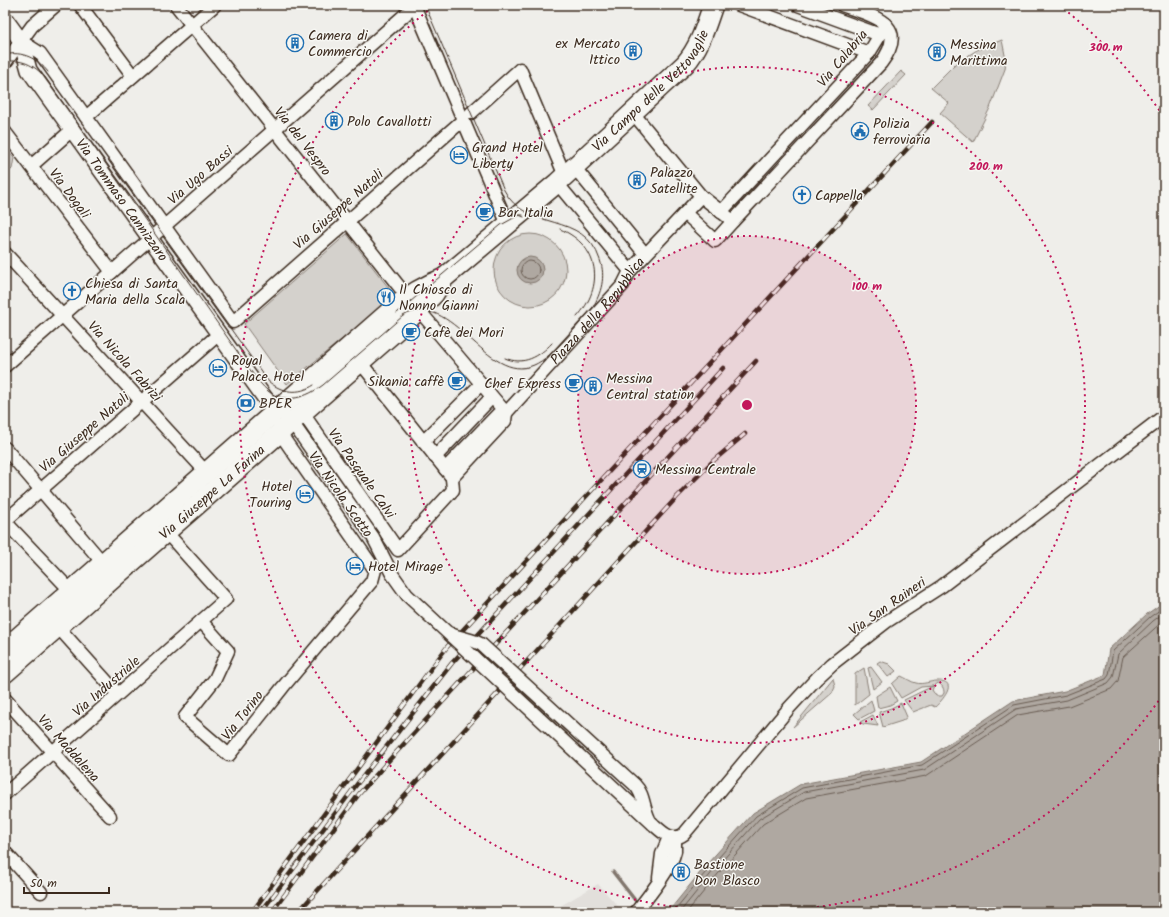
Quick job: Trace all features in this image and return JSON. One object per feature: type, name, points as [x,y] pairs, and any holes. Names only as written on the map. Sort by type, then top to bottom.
[{"type":"main road","name":"Via Campo delle Vettovaglie","points":[[566,176],[689,59],[699,42],[713,5]]},
{"type":"main road","points":[[412,303],[425,285],[444,278],[566,176]]},
{"type":"main road","name":"Via Giuseppe La Farina","points":[[5,673],[360,362],[412,303]]},
{"type":"main road","name":"Via Giuseppe La Farina","points":[[5,649],[274,412],[412,303]]},
{"type":"street","points":[[5,64],[32,26],[56,5]]},
{"type":"street","points":[[80,5],[133,76]]},
{"type":"street","name":"Via del Vespro","points":[[176,5],[412,303]]},
{"type":"street","points":[[86,117],[215,5]]},
{"type":"street","points":[[414,5],[467,116],[508,225]]},
{"type":"street","name":"Via Ugo Bassi","points":[[5,366],[414,5]]},
{"type":"street","points":[[739,5],[869,53]]},
{"type":"street","points":[[798,5],[880,35]]},
{"type":"street","points":[[842,5],[875,17],[885,24]]},
{"type":"street","name":"Via Tommaso Cannizzaro","points":[[5,19],[21,41],[29,70],[73,129],[274,412]]},
{"type":"street","name":"Via Calabria","points":[[721,212],[869,53],[885,24]]},
{"type":"street","name":"Via Calabria","points":[[685,213],[715,241],[881,63],[889,52],[892,44],[890,31],[885,24]]},
{"type":"street","name":"Via Tommaso Cannizzaro","points":[[21,41],[40,53],[233,322]]},
{"type":"street","name":"Via Giuseppe Natoli","points":[[233,322],[520,69],[566,176]]},
{"type":"street","points":[[633,113],[701,196],[733,222]]},
{"type":"street","points":[[31,166],[73,129]]},
{"type":"street","name":"Via Dogali","points":[[5,132],[112,272]]},
{"type":"street","points":[[566,176],[630,271]]},
{"type":"street","name":"Piazza della Repubblica","points":[[448,474],[498,414],[506,413],[623,285],[630,271],[645,254],[566,176]]},
{"type":"street","points":[[645,254],[701,196]]},
{"type":"street","name":"Via Nicola Fabrizi","points":[[5,253],[206,472]]},
{"type":"street","points":[[412,303],[506,413]]},
{"type":"street","name":"Via Giuseppe Natoli","points":[[5,522],[219,334]]},
{"type":"street","points":[[360,362],[448,474]]},
{"type":"street","points":[[423,442],[481,384]]},
{"type":"street","points":[[435,457],[492,397]]},
{"type":"street","points":[[274,412],[291,422],[373,537],[398,584],[407,595],[654,826],[672,837],[675,850],[673,857],[655,887],[636,912]]},
{"type":"street","name":"Via San Raineri","points":[[672,837],[679,837],[684,834],[790,707],[832,664],[886,622],[948,581],[1164,416]]},
{"type":"street","name":"Via Pasquale Calvi","points":[[291,422],[398,550],[453,490],[448,474]]},
{"type":"street","name":"Via Nicola Scotto","points":[[291,422],[284,439],[374,572]]},
{"type":"street","points":[[5,448],[102,563]]},
{"type":"street","points":[[5,522],[71,591]]},
{"type":"street","name":"Via Industriale","points":[[5,794],[226,600],[166,532]]},
{"type":"street","name":"Via Torino","points":[[201,621],[228,651],[215,679],[185,717],[229,755],[283,687],[372,581],[374,572]]},
{"type":"street","points":[[58,627],[118,694]]},
{"type":"street","points":[[445,631],[452,635],[470,639],[482,645],[635,785],[639,789],[646,813],[654,826]]},
{"type":"street","name":"Via Maddalena","points":[[5,699],[110,816]]},
{"type":"street","points":[[5,852],[41,892]]},
{"type":"shaded area","points":[[1002,40],[1006,60],[1005,69],[990,108],[973,142],[940,113],[949,103],[931,88],[955,64],[977,50]]},
{"type":"shaded area","points":[[901,71],[906,75],[873,110],[868,106]]},
{"type":"shaded area","points":[[5,147],[14,158],[12,169],[5,176]]},
{"type":"shaded area","points":[[347,234],[395,296],[287,384],[244,324]]},
{"type":"shaded area","points":[[530,234],[550,240],[560,250],[566,270],[560,290],[550,300],[530,306],[510,300],[500,290],[494,270],[500,250],[510,240]]},
{"type":"shaded area","points":[[880,661],[889,664],[896,671],[888,677],[877,663]]},
{"type":"shaded area","points":[[871,667],[882,682],[873,689],[868,668]]},
{"type":"shaded area","points":[[864,668],[869,694],[855,705],[855,674]]},
{"type":"shaded area","points":[[901,676],[912,682],[919,683],[934,681],[944,682],[948,687],[945,696],[935,707],[931,705],[913,712],[904,700],[933,686],[921,687],[901,698],[892,684]],"holes":[[[938,683],[943,688],[944,693],[942,696],[936,696],[932,690]]]},
{"type":"shaded area","points":[[833,678],[835,686],[832,693],[793,727]]},
{"type":"shaded area","points":[[890,687],[897,701],[890,705],[878,708],[876,696]]},
{"type":"shaded area","points":[[871,700],[874,711],[859,719],[854,714]]},
{"type":"shaded area","points":[[901,703],[907,717],[902,721],[883,727],[879,712]]},
{"type":"shaded area","points":[[873,715],[878,726],[863,724],[860,722]]},
{"type":"shaded area","points":[[598,884],[623,912],[550,912]]},
{"type":"water","points":[[530,257],[539,261],[543,270],[539,279],[530,283],[521,279],[517,270],[521,261]]},
{"type":"water","points":[[1164,602],[1164,912],[668,912],[707,864],[753,813],[801,784],[921,762],[1013,701],[1065,691],[1105,675],[1109,649],[1147,614]]},
{"type":"waterway","points":[[613,872],[638,904]]},
{"type":"tram line","points":[[5,62],[22,62],[32,66],[45,77],[253,374],[268,391],[282,398],[296,398],[310,393],[323,385],[403,316],[421,311],[437,314],[453,324],[484,351],[500,362],[517,368],[534,365],[557,348],[593,307],[602,285],[602,266],[592,244],[581,234],[568,227],[526,212],[514,203],[504,190],[425,5]]},
{"type":"tram line","points":[[5,55],[17,54],[29,57],[39,63],[48,72]]},
{"type":"tram line","points":[[109,159],[268,381],[279,388],[291,391],[302,390],[314,385]]},
{"type":"tram line","points":[[501,196],[510,209],[516,214],[524,217]]},
{"type":"tram line","points":[[397,313],[501,225],[519,215],[523,215]]},
{"type":"tram line","points":[[560,229],[573,236],[583,246],[590,256],[594,268],[592,293],[586,305],[577,317]]},
{"type":"tram line","points":[[505,358],[518,361],[530,359],[542,352],[552,343]]},
{"type":"railway","points":[[252,912],[447,647],[932,122]]},
{"type":"railway","points":[[272,912],[359,794],[756,361]]},
{"type":"railway","points":[[261,912],[354,788],[452,663],[723,368]]},
{"type":"railway","points":[[298,912],[677,497],[713,461],[745,434]]},
{"type":"place","name":"Camera di Commercio","points":[[295,43]]},
{"type":"place","name":"ex Mercato Ittico","points":[[633,51]]},
{"type":"place","name":"Messina Marittima","points":[[937,52]]},
{"type":"place","name":"Polo Cavallotti","points":[[334,121]]},
{"type":"place","name":"Polizia ferroviaria","points":[[860,131]]},
{"type":"place","name":"Grand Hotel Liberty","points":[[459,155]]},
{"type":"place","name":"Palazzo Satellite","points":[[637,180]]},
{"type":"place","name":"Cappella","points":[[802,195]]},
{"type":"place","name":"Bar Italia","points":[[485,212]]},
{"type":"place","name":"Chiesa di Santa Maria della Scala","points":[[72,291]]},
{"type":"place","name":"Il Chiosco di Nonno Gianni","points":[[386,297]]},
{"type":"place","name":"Cafè dei Mori","points":[[411,332]]},
{"type":"place","name":"Royal Palace Hotel","points":[[218,368]]},
{"type":"place","name":"Sikania caffè","points":[[457,381]]},
{"type":"place","name":"Chef Express","points":[[574,383]]},
{"type":"place","name":"Messina Central station","points":[[593,386]]},
{"type":"place","name":"BPER","points":[[246,403]]},
{"type":"place","name":"Messina Centrale","points":[[642,469]]},
{"type":"place","name":"Hotel Touring","points":[[305,494]]},
{"type":"place","name":"Hotel Mirage","points":[[355,566]]},
{"type":"place","name":"Bastione Don Blasco","points":[[681,872]]}]
